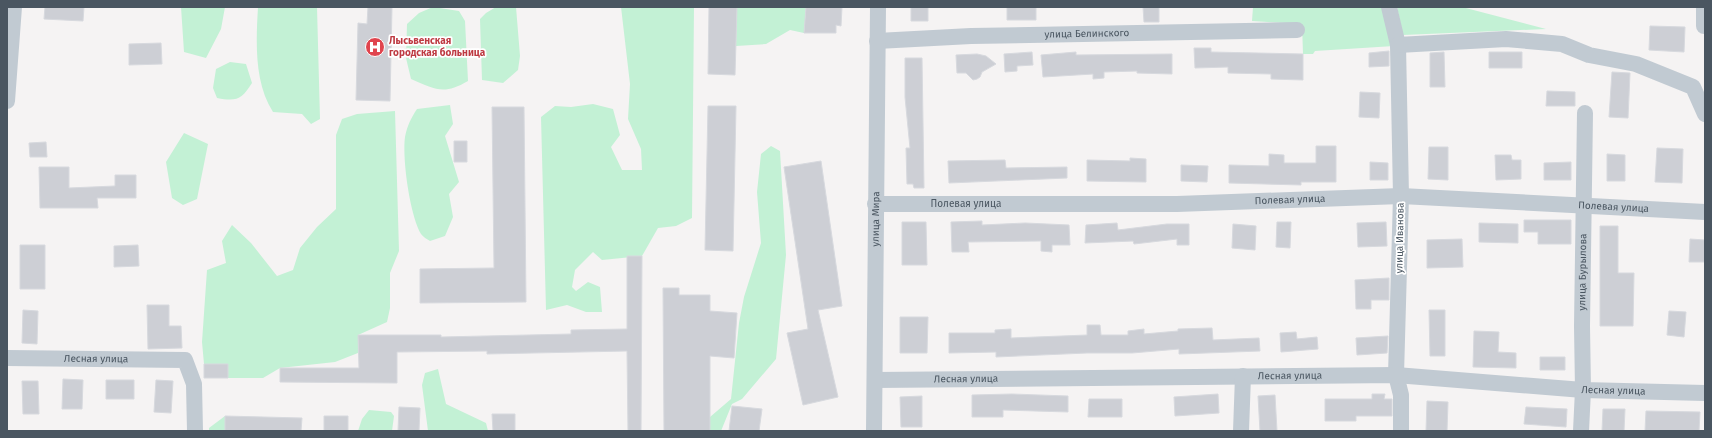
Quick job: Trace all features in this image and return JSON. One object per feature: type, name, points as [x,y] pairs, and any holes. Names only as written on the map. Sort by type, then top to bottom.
[{"type":"street","points":[[7,93],[14,7]]},
{"type":"street","name":"улица Мира","points":[[874,431],[878,7]]},
{"type":"street","name":"улица Иванова","points":[[1388,7],[1398,45],[1401,196],[1396,375],[1401,395],[1401,431]]},
{"type":"street","points":[[1704,7],[1704,26]]},
{"type":"street","name":"улица Белинского","points":[[877,41],[971,36],[1297,30]]},
{"type":"street","points":[[1398,45],[1506,39],[1562,44],[1589,55],[1636,64],[1693,86],[1705,114]]},
{"type":"street","name":"улица Бурылова","points":[[1581,431],[1583,390],[1582,326],[1585,114]]},
{"type":"street","name":"Полевая улица","points":[[875,204],[1177,204],[1401,196],[1705,212]]},
{"type":"street","name":"Лесная улица","points":[[7,358],[185,360],[194,384],[195,431]]},
{"type":"street","name":"Лесная улица","points":[[875,380],[1396,375],[1583,390],[1705,393]]},
{"type":"street","points":[[1241,431],[1243,376]]},
{"type":"green space","points":[[181,7],[225,7],[221,29],[206,58],[184,52]]},
{"type":"green space","points":[[258,7],[317,7],[320,119],[311,124],[302,114],[273,112],[267,100],[259,75],[257,48]]},
{"type":"green space","points":[[433,7],[459,11],[465,21],[468,81],[452,88],[434,88],[411,79],[406,58],[407,24],[419,13]]},
{"type":"green space","points":[[496,7],[516,7],[520,56],[518,70],[503,83],[482,80],[480,19]]},
{"type":"green space","points":[[621,7],[694,7],[692,218],[676,226],[658,228],[642,256],[602,260],[593,252],[575,270],[572,287],[576,291],[588,282],[600,287],[602,312],[586,312],[567,305],[546,310],[541,117],[555,106],[571,107],[593,104],[613,109],[620,135],[611,147],[622,170],[642,170],[641,149],[628,119],[630,84]]},
{"type":"green space","points":[[737,7],[806,7],[804,33],[790,30],[766,44],[736,46]]},
{"type":"green space","points":[[1253,7],[1383,7],[1394,46],[1315,51],[1313,54],[1303,54],[1302,24],[1252,21]]},
{"type":"green space","points":[[1397,7],[1462,7],[1546,29],[1403,35]]},
{"type":"green space","points":[[230,62],[246,64],[252,83],[245,93],[238,98],[230,100],[217,98],[213,88],[216,69]]},
{"type":"green space","points":[[450,105],[453,124],[445,136],[459,182],[449,194],[453,217],[445,236],[430,241],[421,234],[413,214],[406,172],[404,147],[405,137],[410,122],[417,109]]},
{"type":"green space","points":[[395,111],[399,251],[390,273],[390,308],[387,322],[358,335],[358,353],[335,362],[280,368],[263,378],[228,378],[228,364],[204,364],[202,342],[207,270],[226,263],[222,241],[232,225],[251,243],[277,276],[293,270],[300,248],[317,227],[336,209],[336,135],[342,119],[357,114]]},
{"type":"green space","points":[[184,133],[208,144],[197,199],[183,205],[172,198],[166,162]]},
{"type":"green space","points":[[771,146],[780,151],[786,255],[776,359],[742,399],[732,404],[721,431],[710,431],[710,417],[731,399],[739,323],[744,297],[761,243],[757,192],[761,154]]},
{"type":"green space","points":[[438,369],[446,404],[486,423],[488,431],[428,431],[422,385],[425,373]]},
{"type":"green space","points":[[369,410],[391,412],[394,416],[392,431],[358,431],[362,419]]},
{"type":"green space","points":[[225,416],[225,431],[209,431],[209,428]]},
{"type":"building","points":[[45,7],[84,7],[83,21],[44,19]]},
{"type":"building","points":[[368,7],[392,7],[390,101],[356,100],[358,23],[367,24]]},
{"type":"building","points":[[709,7],[737,7],[735,75],[708,74]]},
{"type":"building","points":[[806,7],[842,7],[841,26],[836,25],[836,33],[804,33]]},
{"type":"building","points":[[911,7],[928,7],[928,21],[911,21]]},
{"type":"building","points":[[1007,7],[1036,7],[1036,20],[1007,20]]},
{"type":"building","points":[[1143,7],[1159,7],[1159,22],[1144,22]]},
{"type":"building","points":[[1650,26],[1685,27],[1684,52],[1649,50]]},
{"type":"building","points":[[161,43],[162,64],[129,65],[129,44]]},
{"type":"building","points":[[1194,48],[1211,48],[1211,52],[1303,54],[1303,80],[1271,79],[1271,74],[1228,73],[1228,67],[1195,68]]},
{"type":"building","points":[[1389,51],[1389,66],[1369,67],[1369,53]]},
{"type":"building","points":[[1032,52],[1033,65],[1017,66],[1017,71],[1005,72],[1004,54]]},
{"type":"building","points":[[1076,52],[1076,55],[1172,54],[1172,74],[1137,73],[1137,71],[1104,72],[1104,78],[1093,79],[1093,74],[1043,77],[1041,55]]},
{"type":"building","points":[[1444,52],[1445,87],[1430,87],[1430,53]]},
{"type":"building","points":[[1489,52],[1522,52],[1522,68],[1489,68]]},
{"type":"building","points":[[977,54],[986,56],[996,64],[982,72],[980,77],[973,80],[966,73],[957,73],[956,55]]},
{"type":"building","points":[[905,58],[922,58],[924,188],[914,188],[913,184],[907,184],[906,148],[910,148],[905,97]]},
{"type":"building","points":[[1612,72],[1630,73],[1628,118],[1609,117]]},
{"type":"building","points":[[1547,91],[1575,92],[1575,106],[1546,106]]},
{"type":"building","points":[[1360,92],[1380,93],[1379,118],[1359,117]]},
{"type":"building","points":[[708,106],[736,106],[733,251],[705,250]]},
{"type":"building","points":[[492,107],[524,107],[526,302],[420,303],[420,269],[494,268]]},
{"type":"building","points":[[454,141],[467,141],[467,162],[454,162]]},
{"type":"building","points":[[46,142],[47,157],[30,157],[29,143]]},
{"type":"building","points":[[1316,146],[1336,146],[1336,182],[1301,182],[1301,185],[1229,183],[1229,165],[1269,166],[1269,154],[1284,155],[1284,163],[1316,163]]},
{"type":"building","points":[[1429,147],[1448,147],[1448,180],[1428,179]]},
{"type":"building","points":[[1657,148],[1683,149],[1682,183],[1655,182]]},
{"type":"building","points":[[1607,154],[1625,155],[1625,181],[1607,181]]},
{"type":"building","points":[[1495,155],[1511,155],[1512,160],[1521,160],[1521,179],[1496,180]]},
{"type":"building","points":[[1130,158],[1146,159],[1146,182],[1087,181],[1087,160],[1130,161]]},
{"type":"building","points":[[1005,160],[1006,168],[1067,167],[1067,178],[949,183],[948,161]]},
{"type":"building","points":[[821,161],[842,306],[818,310],[838,397],[803,405],[787,333],[808,329],[784,167]]},
{"type":"building","points":[[1370,162],[1388,163],[1388,180],[1370,180]]},
{"type":"building","points":[[1571,162],[1571,180],[1544,180],[1544,163]]},
{"type":"building","points":[[1181,165],[1208,166],[1207,182],[1181,181]]},
{"type":"building","points":[[39,167],[69,167],[69,188],[115,186],[115,175],[136,175],[136,198],[97,198],[98,208],[40,208]]},
{"type":"building","points":[[1524,220],[1571,220],[1571,244],[1538,244],[1538,232],[1524,232]]},
{"type":"building","points":[[982,221],[982,225],[1025,223],[1069,225],[1070,245],[1052,245],[1052,252],[1041,251],[1041,241],[968,242],[969,252],[952,252],[951,222]]},
{"type":"building","points":[[902,222],[926,222],[927,265],[902,265]]},
{"type":"building","points":[[1277,222],[1291,222],[1290,248],[1276,247]]},
{"type":"building","points":[[1386,222],[1387,246],[1358,247],[1357,223]]},
{"type":"building","points":[[1117,223],[1118,230],[1167,224],[1189,224],[1189,245],[1177,245],[1177,239],[1134,244],[1133,241],[1085,243],[1086,225]]},
{"type":"building","points":[[1479,223],[1518,224],[1518,243],[1479,242]]},
{"type":"building","points":[[1233,224],[1256,226],[1255,250],[1232,248]]},
{"type":"building","points":[[1600,226],[1618,226],[1618,273],[1634,273],[1633,326],[1600,326]]},
{"type":"building","points":[[1462,239],[1463,267],[1427,268],[1427,240]]},
{"type":"building","points":[[1690,239],[1705,240],[1705,262],[1689,262]]},
{"type":"building","points":[[20,245],[45,245],[45,289],[20,289]]},
{"type":"building","points":[[138,245],[139,266],[114,267],[114,246]]},
{"type":"building","points":[[627,256],[642,256],[641,431],[628,431],[627,351],[487,354],[487,351],[397,352],[397,383],[280,382],[280,368],[359,368],[358,335],[441,335],[441,337],[571,334],[571,330],[627,329]]},
{"type":"building","points":[[1389,278],[1389,300],[1371,300],[1371,309],[1356,309],[1355,280]]},
{"type":"building","points":[[663,288],[679,288],[679,295],[710,295],[710,311],[737,313],[734,358],[710,356],[710,431],[664,431]]},
{"type":"building","points":[[147,305],[169,305],[169,326],[181,326],[182,348],[148,349]]},
{"type":"building","points":[[23,310],[38,311],[37,344],[22,343]]},
{"type":"building","points":[[1429,310],[1445,310],[1445,356],[1430,356]]},
{"type":"building","points":[[1669,311],[1686,312],[1684,337],[1667,335]]},
{"type":"building","points":[[900,317],[928,317],[927,353],[900,353]]},
{"type":"building","points":[[1087,325],[1100,325],[1101,335],[1128,335],[1128,331],[1144,329],[1144,334],[1178,331],[1178,329],[1212,328],[1213,340],[1259,338],[1260,351],[1179,354],[1179,349],[1132,353],[1087,353],[996,357],[996,352],[949,353],[949,333],[995,333],[995,330],[1011,329],[1011,338],[1087,335]]},
{"type":"building","points":[[1474,331],[1499,332],[1498,352],[1516,353],[1516,368],[1473,367]]},
{"type":"building","points":[[1296,332],[1297,339],[1317,337],[1318,349],[1281,352],[1280,333]]},
{"type":"building","points":[[1388,336],[1387,353],[1357,355],[1356,338]]},
{"type":"building","points":[[1540,357],[1565,357],[1565,370],[1540,370]]},
{"type":"building","points":[[204,364],[228,364],[228,378],[204,378]]},
{"type":"building","points":[[63,379],[83,380],[82,409],[62,409]]},
{"type":"building","points":[[106,380],[134,380],[134,399],[106,399]]},
{"type":"building","points":[[156,380],[173,381],[171,413],[154,412]]},
{"type":"building","points":[[22,381],[38,381],[39,414],[23,414]]},
{"type":"building","points":[[1012,394],[1068,396],[1068,412],[1003,410],[1003,417],[972,417],[972,395]]},
{"type":"building","points":[[1218,394],[1219,413],[1175,416],[1174,397]]},
{"type":"building","points":[[1372,394],[1385,394],[1384,399],[1392,399],[1392,416],[1356,416],[1356,421],[1325,421],[1325,399],[1372,399]]},
{"type":"building","points":[[1275,395],[1277,431],[1260,431],[1258,396]]},
{"type":"building","points":[[922,396],[922,427],[901,427],[900,397]]},
{"type":"building","points":[[1089,399],[1122,399],[1122,417],[1088,417]]},
{"type":"building","points":[[1427,401],[1448,402],[1447,431],[1426,431]]},
{"type":"building","points":[[732,406],[762,409],[759,431],[729,431]]},
{"type":"building","points":[[399,407],[420,408],[419,431],[398,431]]},
{"type":"building","points":[[1526,407],[1567,409],[1566,427],[1524,424]]},
{"type":"building","points":[[1603,409],[1625,409],[1624,431],[1602,431]]},
{"type":"building","points":[[1646,411],[1700,412],[1699,431],[1645,431]]},
{"type":"building","points":[[492,414],[515,414],[515,431],[493,431]]},
{"type":"building","points":[[225,416],[302,418],[301,431],[225,431]]},
{"type":"building","points":[[324,416],[348,416],[348,431],[324,431]]},
{"type":"place","name":"Лысьвенская городская больница","points":[[375,47]]}]
